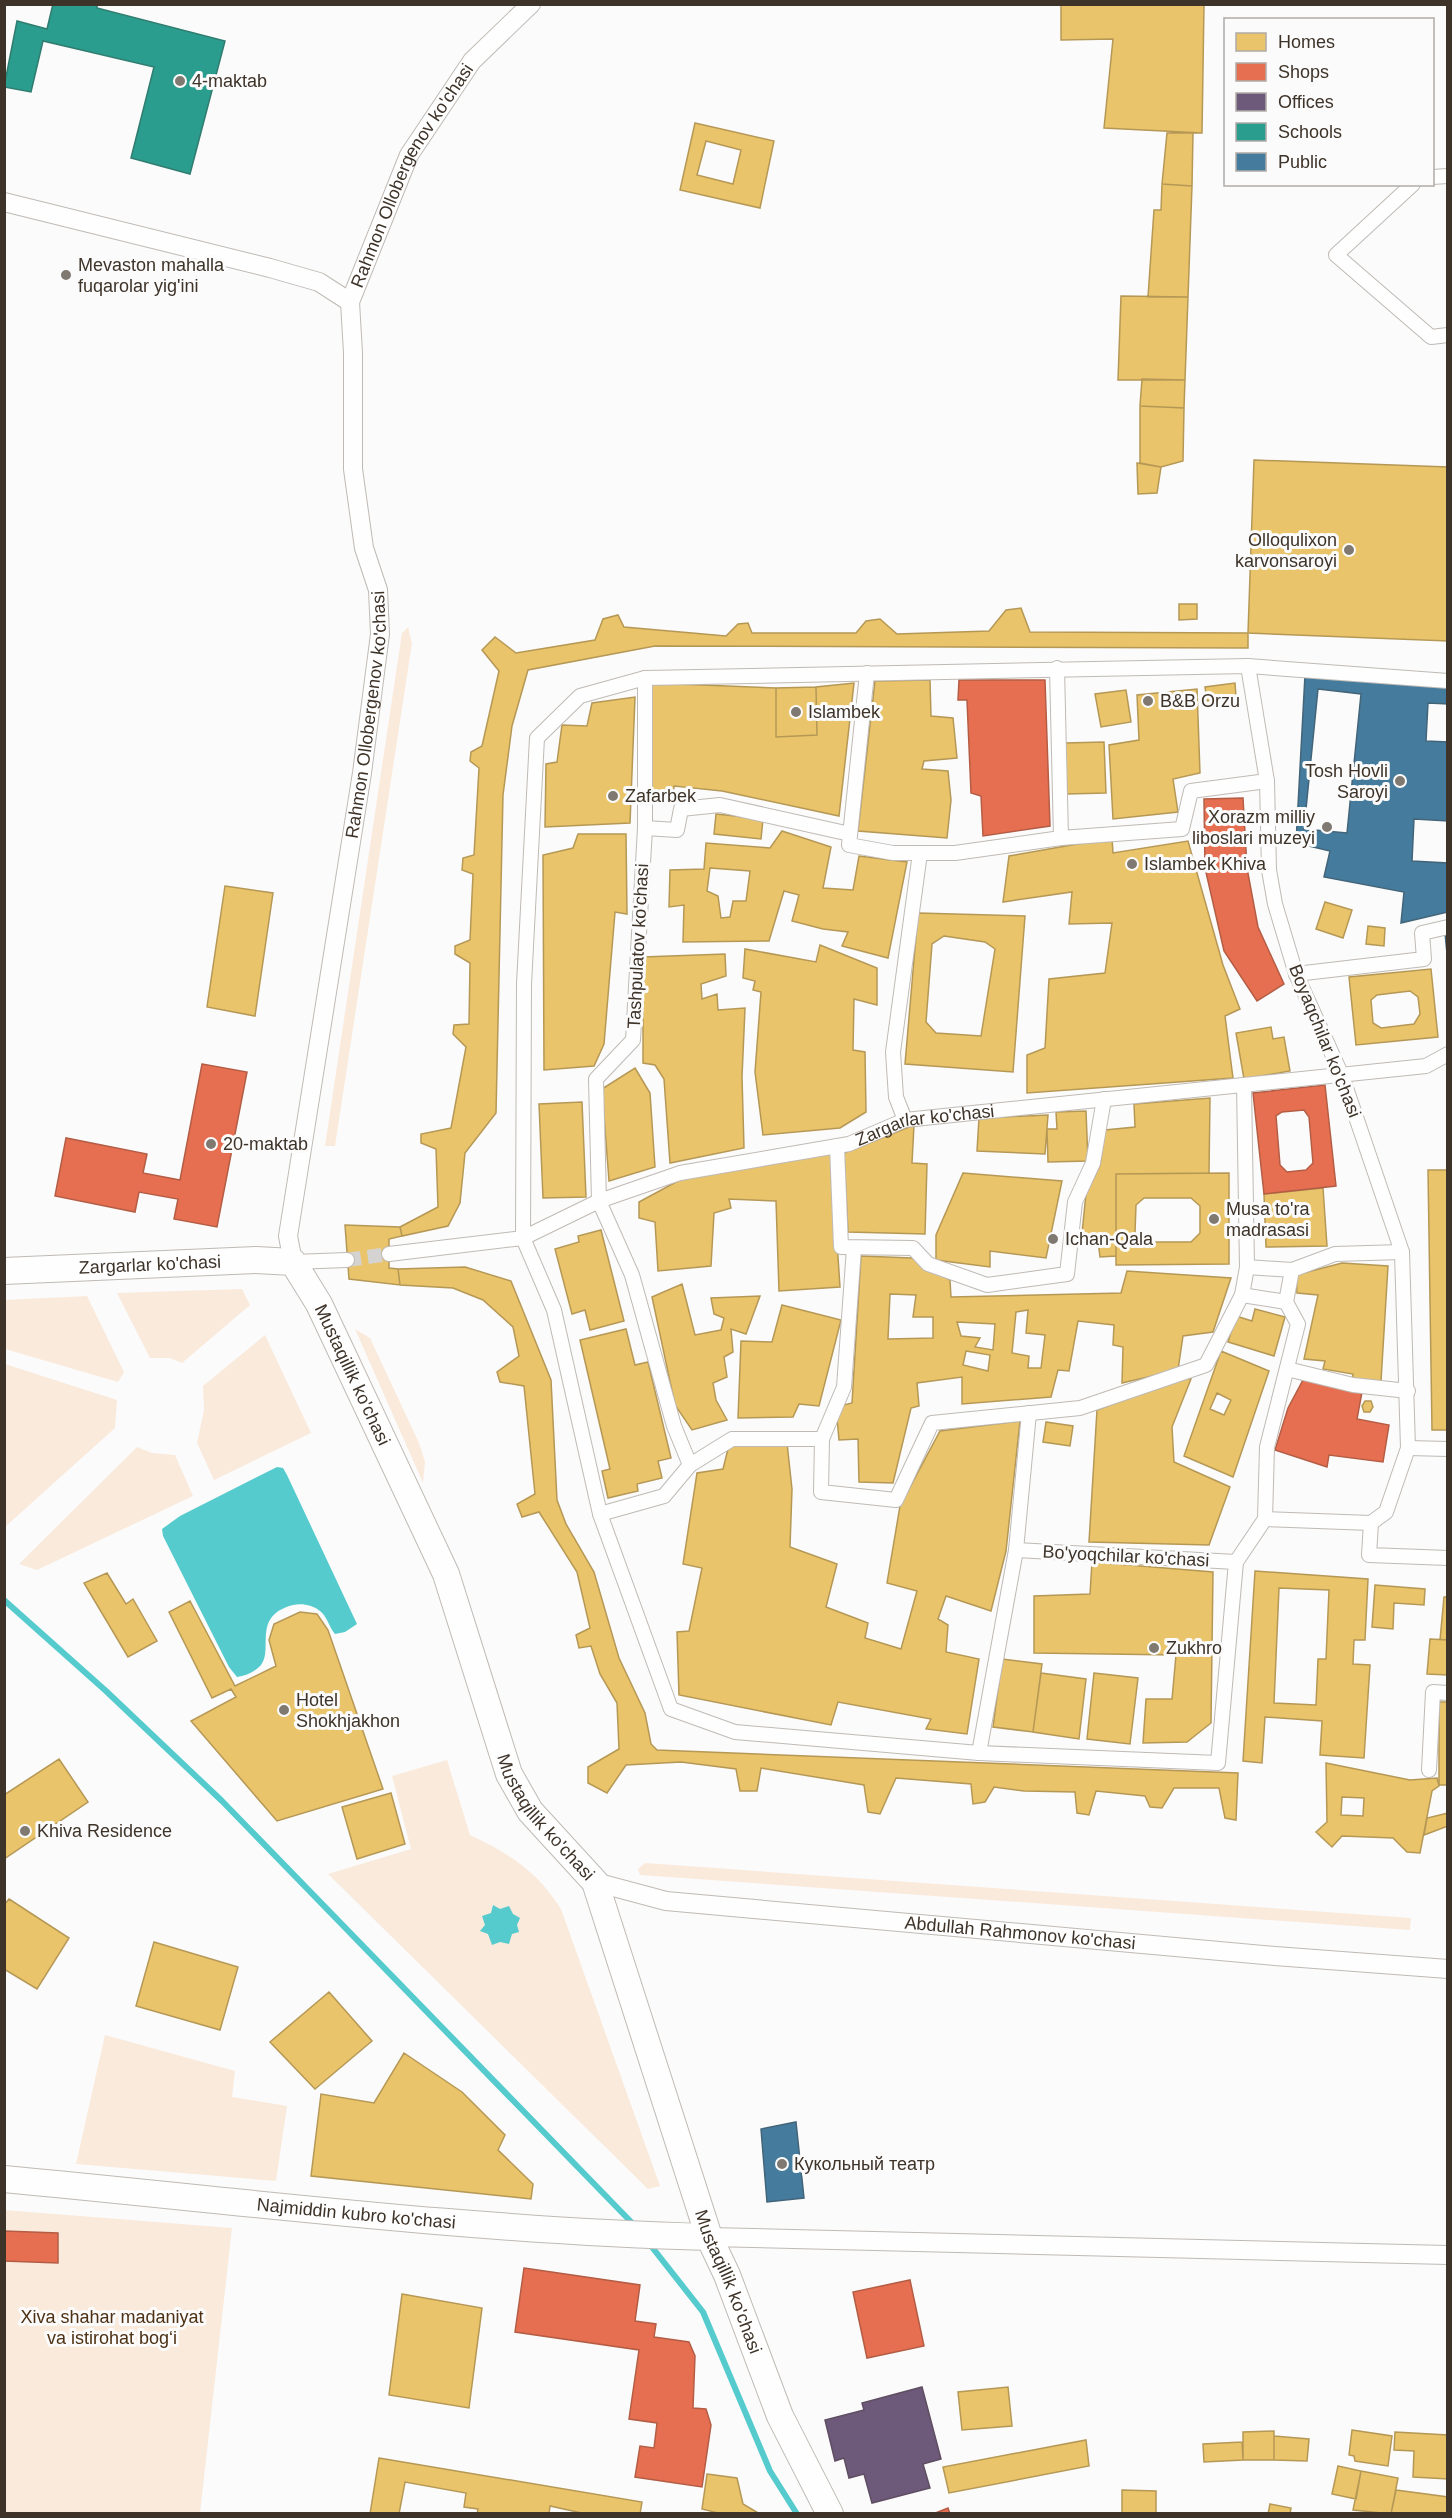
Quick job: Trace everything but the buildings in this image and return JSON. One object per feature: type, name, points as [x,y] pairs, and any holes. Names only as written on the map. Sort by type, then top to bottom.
[{"type":"main road","name":"Zargarlar ko'chasi","points":[[4,1271],[256,1260],[293,1262]]},
{"type":"main road","name":"Mustaqillik ko'chasi","points":[[293,1262],[333,1334],[446,1574],[509,1774],[530,1811],[595,1882],[709,2237],[727,2275],[780,2416],[830,2514]]},
{"type":"main road","name":"Najmiddin kubro ko'chasi","points":[[4,2179],[499,2226],[665,2237],[709,2237]]},
{"type":"street","name":"Rahmon Ollobergenov ko'chasi","points":[[293,1262],[288,1236],[362,773],[380,634],[378,590],[364,548],[353,469],[353,354],[350,302],[410,155],[472,62],[531,4]]},
{"type":"street","points":[[1411,186],[1336,255],[1431,337],[1448,335]]},
{"type":"street","points":[[4,202],[319,282],[350,302]]},
{"type":"street","points":[[1292,1270],[1286,1302],[1298,1324],[1267,1447],[1265,1519],[1236,1562],[1218,1763],[979,1753],[735,1732],[671,1709],[600,1514],[554,1310],[523,1238],[524,984],[537,738],[580,696],[645,678],[1057,668],[1248,666],[1448,681]]},
{"type":"street","name":"Boyaqchilar ko'chasi","points":[[1248,666],[1267,781],[1271,881],[1275,904],[1296,974],[1342,1076],[1402,1252],[1408,1448],[1386,1512],[1371,1522]]},
{"type":"street","points":[[1057,668],[1061,838]]},
{"type":"street","points":[[867,673],[849,845],[893,853],[955,853],[1061,838],[1182,829],[1191,791],[1267,781]]},
{"type":"street","name":"Tashpulatov ko'chasi","points":[[599,1201],[596,1079],[633,1040],[645,828],[645,678]]},
{"type":"street","points":[[645,828],[677,830],[681,809],[720,805],[850,834]]},
{"type":"street","points":[[905,1120],[896,1096],[893,1052],[920,853]]},
{"type":"street","points":[[1296,974],[1424,959],[1422,933],[1448,927]]},
{"type":"street","points":[[1342,1076],[1426,1066],[1448,1054]]},
{"type":"street","name":"Zargarlar ko'chasi","points":[[389,1254],[523,1238],[599,1201],[680,1173],[837,1146],[885,1131],[905,1120],[1342,1076]]},
{"type":"street","points":[[854,1248],[844,1387],[822,1439],[821,1492],[896,1500],[932,1423],[1080,1408],[1206,1365],[1242,1296],[1247,1267],[1244,1086]]},
{"type":"street","points":[[837,1146],[841,1247],[913,1248],[928,1264],[987,1285],[1067,1274],[1076,1202],[1093,1163],[1104,1100]]},
{"type":"street","points":[[599,1201],[632,1275],[674,1426],[690,1465]]},
{"type":"street","points":[[1247,1267],[1292,1270],[1335,1254],[1402,1252]]},
{"type":"street","points":[[293,1262],[347,1260]]},
{"type":"street","points":[[1242,1296],[1286,1302]]},
{"type":"street","points":[[1287,1369],[1353,1385],[1408,1391]]},
{"type":"street","points":[[979,1753],[1016,1550],[1029,1413]]},
{"type":"street","points":[[600,1514],[664,1496],[690,1465],[732,1439],[822,1439]]},
{"type":"street","points":[[1408,1448],[1448,1449]]},
{"type":"street","points":[[1265,1519],[1371,1522],[1369,1555],[1448,1558]]},
{"type":"street","name":"Bo'yoqchilar ko'chasi","points":[[1016,1550],[1236,1562]]},
{"type":"street","points":[[1429,1770],[1433,1692],[1448,1693]]},
{"type":"street","name":"Abdullah Rahmonov ko'chasi","points":[[595,1882],[666,1901],[1448,1969]]},
{"type":"street","points":[[709,2237],[1448,2255]]},
{"type":"green space","points":[[408,627],[412,643],[335,1146],[325,1146],[402,633]]},
{"type":"green space","points":[[242,1289],[250,1305],[182,1363],[170,1358],[150,1358],[117,1293]]},
{"type":"green space","points":[[87,1296],[124,1372],[118,1382],[5,1349],[5,1300]]},
{"type":"green space","points":[[355,1329],[370,1338],[419,1443],[425,1462],[423,1483]]},
{"type":"green space","points":[[265,1335],[311,1433],[214,1480],[197,1443],[204,1410],[203,1386]]},
{"type":"green space","points":[[5,1364],[117,1400],[115,1428],[5,1527]]},
{"type":"green space","points":[[137,1447],[152,1453],[175,1455],[193,1496],[37,1570],[19,1564]]},
{"type":"green space","points":[[447,1760],[470,1835],[498,1849],[522,1865],[542,1884],[561,1909],[660,2186],[648,2189],[328,1874],[411,1849],[392,1776]]},
{"type":"green space","points":[[645,1863],[1411,1918],[1410,1930],[640,1875],[638,1869]]},
{"type":"green space","points":[[105,2035],[235,2071],[232,2097],[287,2106],[276,2181],[76,2164]]},
{"type":"green space","name":"Xiva shahar madaniyat va istirohat bogʻi","points":[[4,2210],[232,2228],[200,2513],[5,2513]]},
{"type":"water","points":[[277,1467],[283,1468],[287,1475],[357,1624],[345,1632],[335,1634],[324,1616],[314,1607],[296,1604],[280,1610],[272,1617],[268,1625],[266,1650],[261,1665],[244,1676],[237,1677],[229,1667],[163,1536],[162,1529],[180,1516]]},
{"type":"water","points":[[493,1905],[500,1909],[509,1906],[513,1914],[520,1918],[517,1925],[519,1932],[512,1934],[509,1944],[500,1942],[492,1945],[488,1934],[480,1931],[485,1925],[482,1916],[491,1913]]},
{"type":"waterway","points":[[4,1600],[106,1691],[222,1801],[636,2227]]},
{"type":"waterway","points":[[648,2242],[703,2312],[770,2471],[797,2514]]},
{"type":"tunnel","points":[[347,1260],[389,1254]]},
{"type":"place","name":"4-maktab","points":[[180,81]]},
{"type":"place","name":"Mevaston mahalla fuqarolar yig'ini","points":[[66,275]]},
{"type":"place","name":"Olloqulixon karvonsaroyi","points":[[1349,550]]},
{"type":"place","name":"B&B Orzu","points":[[1148,701]]},
{"type":"place","name":"Islambek","points":[[796,712]]},
{"type":"place","name":"Tosh Hovli Saroyi","points":[[1400,781]]},
{"type":"place","name":"Zafarbek","points":[[613,796]]},
{"type":"place","name":"Xorazm milliy liboslari muzeyi","points":[[1327,827]]},
{"type":"place","name":"Islambek Khiva","points":[[1132,864]]},
{"type":"place","name":"20-maktab","points":[[211,1144]]},
{"type":"place","name":"Musa to'ra madrasasi","points":[[1214,1219]]},
{"type":"place","name":"Ichan-Qala","points":[[1053,1239]]},
{"type":"place","name":"Zukhro","points":[[1154,1648]]},
{"type":"place","name":"Hotel Shokhjakhon","points":[[284,1710]]},
{"type":"place","name":"Khiva Residence","points":[[25,1831]]},
{"type":"place","name":"Кукольный театр","points":[[782,2164]]}]
